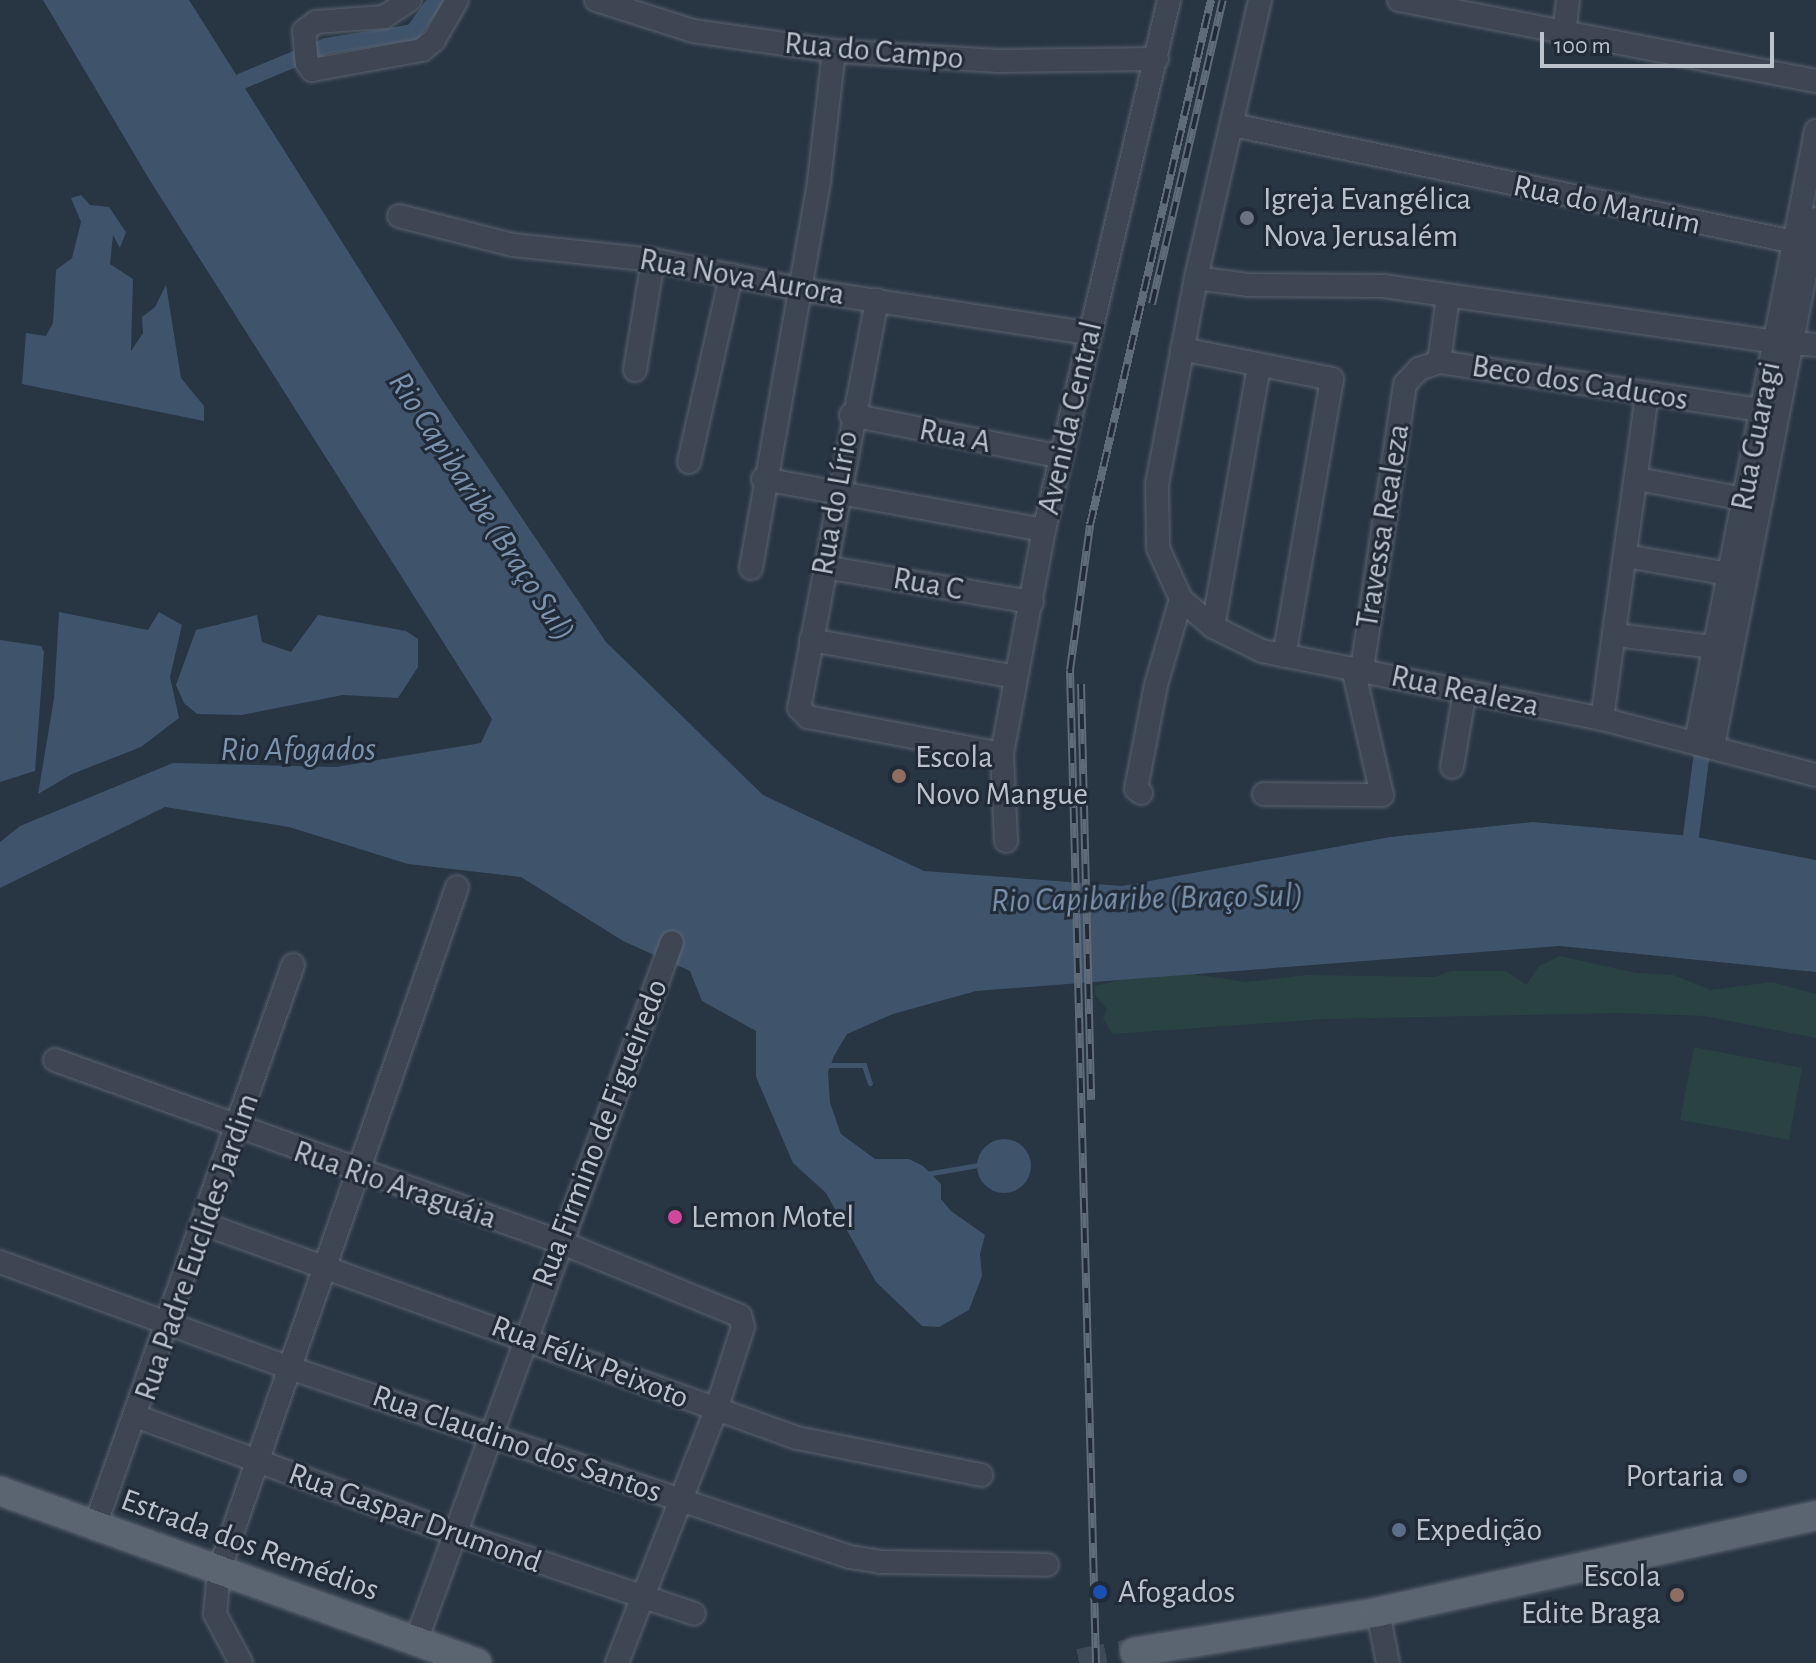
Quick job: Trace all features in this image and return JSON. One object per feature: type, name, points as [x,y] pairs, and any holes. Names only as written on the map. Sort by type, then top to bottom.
[{"type":"main road","name":"Estrada dos Remédios","points":[[0,1491],[477,1663]]},
{"type":"main road","points":[[1142,1655],[1378,1612],[1816,1516]]},
{"type":"street","points":[[410,0],[384,17],[316,22],[304,31],[304,54],[312,70],[422,50],[434,40],[457,0]]},
{"type":"street","name":"Rua do Campo","points":[[596,0],[693,31],[834,51],[999,61],[1157,59]]},
{"type":"street","name":"Avenida Central","points":[[1006,841],[1002,754],[1044,530],[1169,0]]},
{"type":"street","points":[[1260,0],[1182,349],[1332,379],[1284,656]]},
{"type":"street","points":[[1399,0],[1497,10],[1564,33],[1816,81]]},
{"type":"street","points":[[1564,33],[1568,0]]},
{"type":"street","points":[[751,568],[763,479],[799,289],[834,51]]},
{"type":"street","name":"Rua do Maruim","points":[[1233,125],[1794,242]]},
{"type":"street","name":"Rua Guaragi","points":[[1704,744],[1714,647],[1762,410],[1784,342],[1794,242],[1816,131]]},
{"type":"street","name":"Rua Nova Aurora","points":[[399,216],[513,245],[653,260],[799,289],[1088,333]]},
{"type":"street","points":[[1704,744],[1784,342],[1816,219]]},
{"type":"street","points":[[635,370],[653,260]]},
{"type":"street","points":[[689,462],[731,275]]},
{"type":"street","points":[[1196,278],[1248,285],[1383,286],[1816,345]]},
{"type":"street","points":[[1439,362],[1448,296]]},
{"type":"street","name":"Rua do Lírio","points":[[877,300],[851,415],[799,708],[808,717],[1002,754]]},
{"type":"street","name":"Rua Realeza","points":[[1182,349],[1157,484],[1158,548],[1181,599],[1213,627],[1284,656],[1357,668],[1602,719],[1816,775]]},
{"type":"street","name":"Beco dos Caducos","points":[[1405,384],[1419,369],[1439,362],[1762,410]]},
{"type":"street","points":[[1213,627],[1259,366]]},
{"type":"street","name":"Travessa Realeza","points":[[1357,668],[1405,384]]},
{"type":"street","points":[[1602,719],[1638,479],[1647,394]]},
{"type":"street","name":"Rua A","points":[[851,415],[1059,456]]},
{"type":"street","points":[[763,479],[1044,530]]},
{"type":"street","points":[[1638,479],[1744,499]]},
{"type":"street","points":[[1626,556],[1729,574]]},
{"type":"street","name":"Rua C","points":[[824,567],[1032,602]]},
{"type":"street","points":[[1141,793],[1136,789],[1156,685],[1181,599]]},
{"type":"street","points":[[1616,635],[1714,647]]},
{"type":"street","points":[[811,640],[1016,677]]},
{"type":"street","points":[[1264,794],[1382,795],[1357,668]]},
{"type":"street","points":[[1452,767],[1465,691]]},
{"type":"street","points":[[241,1663],[215,1614],[219,1571],[287,1367],[325,1267],[457,887]]},
{"type":"street","name":"Rua Firmino de Figueiredo","points":[[416,1641],[524,1336],[672,942]]},
{"type":"street","name":"Rua Padre Euclides Jardim","points":[[95,1526],[138,1417],[293,965]]},
{"type":"street","name":"Rua Rio Araguáia","points":[[55,1060],[357,1173],[560,1242],[734,1311],[743,1327],[716,1410]]},
{"type":"street","name":"Rua Félix Peixoto","points":[[204,1224],[524,1336],[797,1438],[981,1475]]},
{"type":"street","name":"Rua Claudino dos Santos","points":[[0,1262],[287,1367],[850,1557],[1047,1565]]},
{"type":"street","points":[[617,1663],[716,1410]]},
{"type":"street","name":"Rua Gaspar Drumond","points":[[138,1417],[454,1533],[694,1614]]},
{"type":"street","points":[[1378,1612],[1388,1663]]},
{"type":"green space","points":[[1560,956],[1636,973],[1673,975],[1711,990],[1772,982],[1816,994],[1816,1038],[1704,1016],[1622,1013],[1325,1019],[1112,1034],[1103,1018],[1107,1009],[1095,995],[1095,986],[1120,980],[1192,974],[1246,982],[1306,975],[1434,977],[1451,971],[1506,971],[1526,985],[1539,966]]},
{"type":"green space","points":[[1694,1047],[1802,1068],[1789,1140],[1680,1120]]},
{"type":"water","name":"Rio Capibaribe (Braço Sul)","points":[[43,0],[189,0],[442,400],[606,642],[763,795],[924,871],[1122,886],[1390,837],[1533,822],[1691,836],[1816,860],[1816,972],[1560,946],[976,991],[893,1014],[847,1034],[828,1072],[830,1103],[841,1134],[875,1159],[909,1159],[923,1166],[941,1184],[941,1199],[951,1211],[985,1235],[980,1254],[982,1276],[969,1310],[939,1327],[922,1326],[876,1282],[826,1193],[793,1163],[756,1077],[756,1031],[702,1001],[690,971],[623,941],[521,877],[408,864],[289,827],[165,807],[0,888],[0,842],[20,826],[173,763],[336,767],[481,743],[492,719],[149,179]]},
{"type":"water","points":[[81,195],[90,205],[109,207],[126,232],[120,248],[113,235],[110,264],[133,279],[131,351],[143,333],[142,317],[155,307],[166,285],[181,378],[204,406],[204,421],[22,384],[26,333],[46,336],[53,323],[56,270],[72,258],[81,222],[71,198]]},
{"type":"water","points":[[59,612],[148,630],[159,612],[182,625],[170,677],[179,718],[141,747],[72,774],[38,794],[54,698]]},
{"type":"water","points":[[257,615],[262,642],[291,652],[318,615],[406,631],[418,639],[418,667],[398,698],[343,695],[242,715],[197,714],[184,703],[176,685],[196,630]]},
{"type":"water","points":[[0,640],[41,646],[44,652],[35,771],[0,782]]},
{"type":"water","points":[[1004,1139],[1023,1147],[1031,1166],[1023,1185],[1004,1193],[985,1185],[977,1166],[985,1147]]},
{"type":"waterway","points":[[227,97],[242,81],[326,46],[413,32],[436,0]]},
{"type":"waterway","points":[[1691,836],[1702,752]]},
{"type":"waterway","points":[[825,1065],[864,1065],[870,1083]]},
{"type":"waterway","points":[[926,1174],[978,1165]]},
{"type":"tunnel","points":[[1079,1663],[1135,1652]]},
{"type":"railway","points":[[1096,1663],[1070,670],[1090,525],[1211,0]]},
{"type":"railway","points":[[1152,304],[1223,0]]},
{"type":"railway","points":[[1081,684],[1091,1100]]},
{"type":"place","name":"Igreja Evangélica Nova Jerusalém","points":[[1247,218]]},
{"type":"place","name":"Escola Novo Mangue","points":[[899,776]]},
{"type":"place","name":"Lemon Motel","points":[[675,1217]]},
{"type":"place","name":"Portaria","points":[[1740,1476]]},
{"type":"place","name":"Expedição","points":[[1399,1530]]},
{"type":"place","name":"Afogados","points":[[1100,1592]]},
{"type":"place","name":"Escola Edite Braga","points":[[1677,1595]]},
{"type":"water label","name":"Rio Afogados","points":[[298,751]]}]
